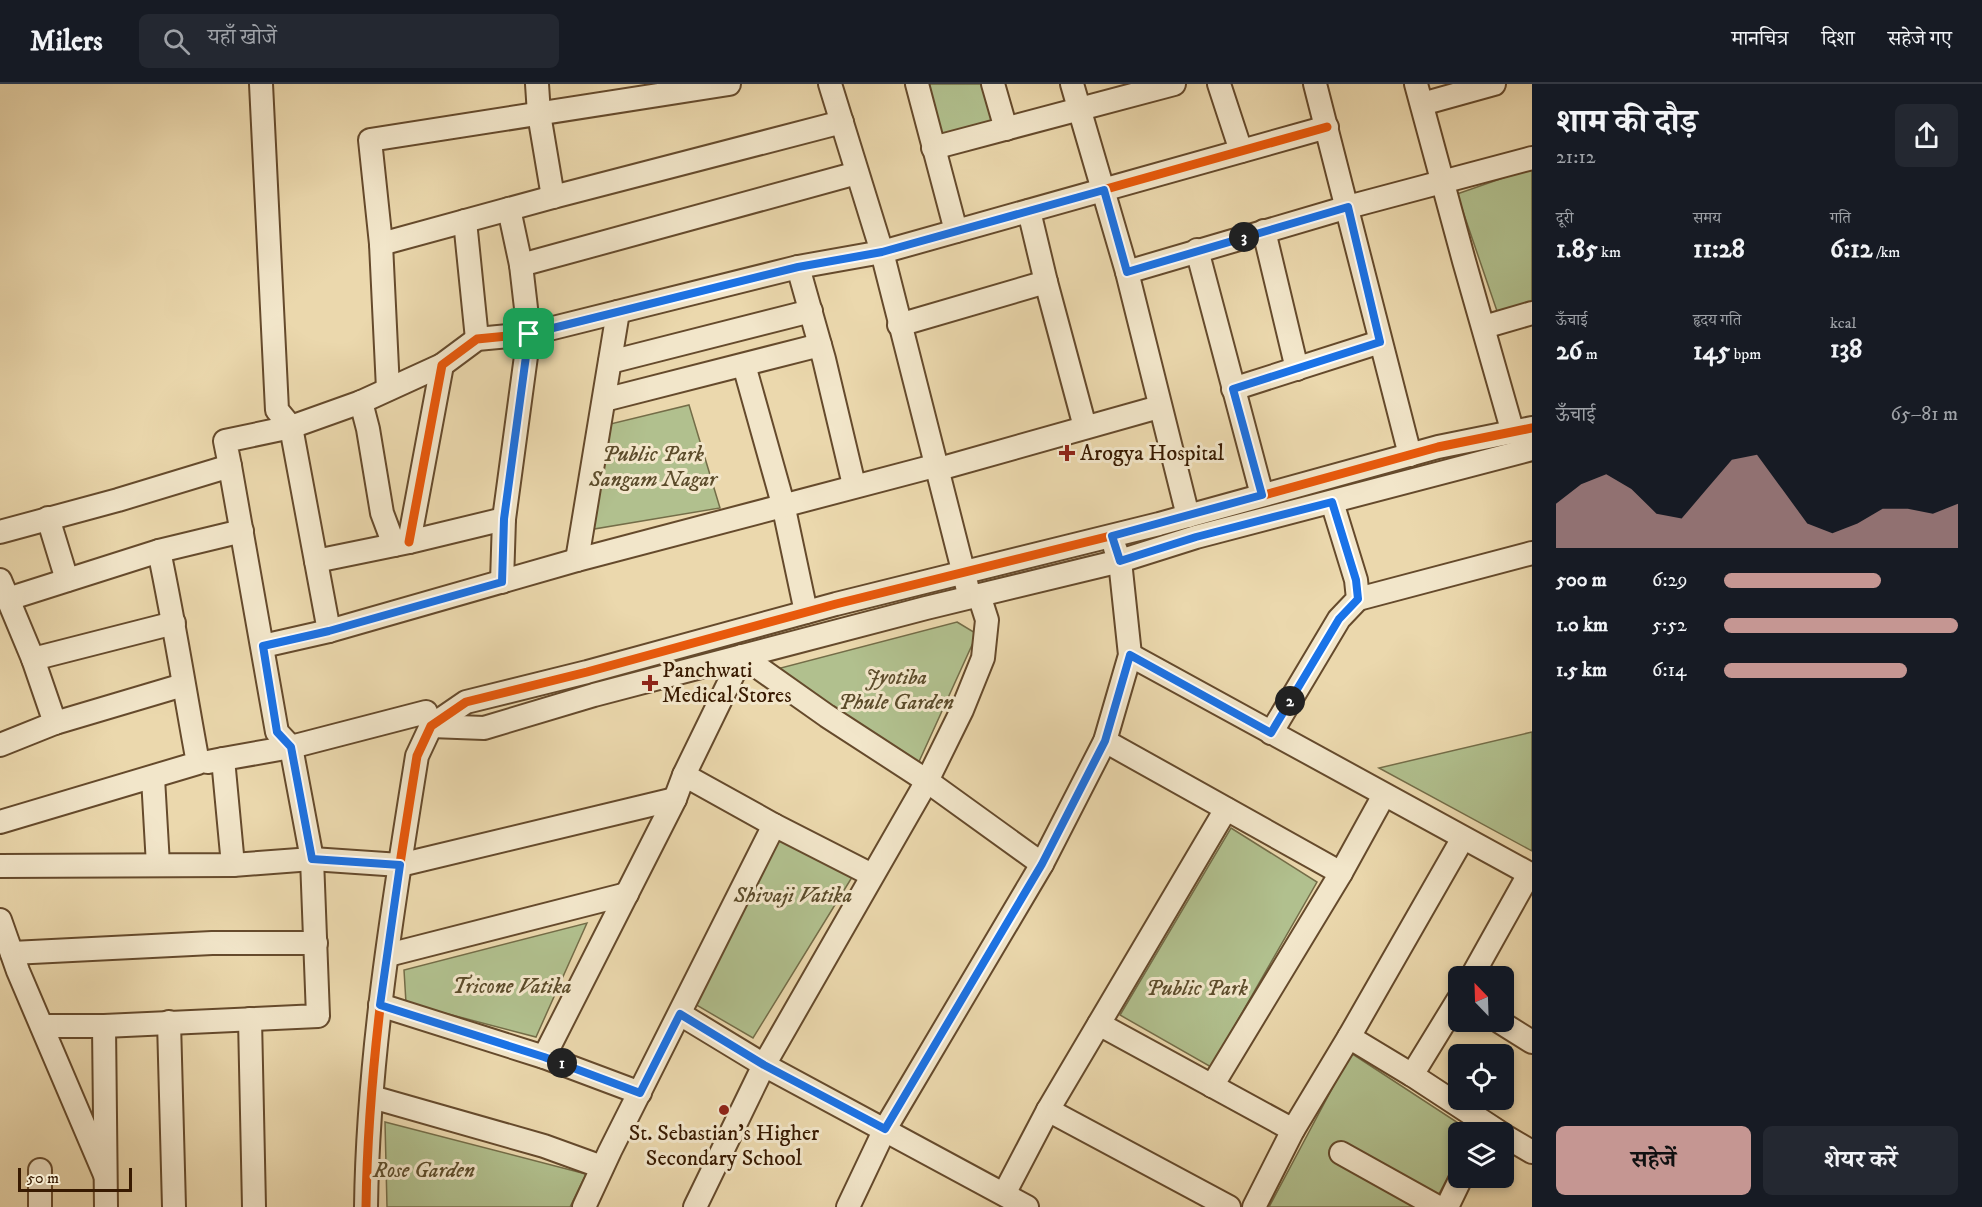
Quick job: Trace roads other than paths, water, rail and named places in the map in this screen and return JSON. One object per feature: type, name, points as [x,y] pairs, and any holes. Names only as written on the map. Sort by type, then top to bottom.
[{"type":"street","points":[[261,84],[277,410],[291,427],[329,631]]},
{"type":"street","points":[[537,84],[539,114],[553,197]]},
{"type":"street","points":[[388,388],[381,244],[370,140],[729,84]]},
{"type":"street","points":[[694,1207],[764,1065],[927,781],[962,710],[983,658],[987,620],[964,572],[882,252],[830,84]]},
{"type":"street","points":[[916,84],[956,231]]},
{"type":"street","points":[[993,84],[1006,129]]},
{"type":"street","points":[[1072,84],[1127,272],[1188,516]]},
{"type":"street","points":[[933,148],[1174,84]]},
{"type":"street","points":[[1219,84],[1241,152]]},
{"type":"street","points":[[1315,84],[1410,454]]},
{"type":"street","points":[[366,1207],[367,1161],[380,1005],[417,756],[431,726],[466,702],[587,672],[806,612],[1112,536],[1410,454],[1522,430],[1484,327],[1419,94],[1494,84]]},
{"type":"street","points":[[381,244],[842,122]]},
{"type":"street","points":[[42,1026],[104,1026],[318,1016],[312,859],[291,747],[277,732],[225,441],[291,427],[361,402],[442,365],[477,339],[529,334],[798,267],[882,252],[1327,127]]},
{"type":"street","points":[[1127,272],[1442,180],[1532,158]]},
{"type":"street","points":[[521,265],[857,173]]},
{"type":"street","points":[[502,582],[504,519],[529,334],[521,265],[509,209]]},
{"type":"street","points":[[1029,211],[1085,428]]},
{"type":"street","points":[[465,221],[477,339]]},
{"type":"street","points":[[1264,231],[1297,369]]},
{"type":"street","points":[[1197,250],[1262,495]]},
{"type":"street","points":[[798,267],[820,345],[854,485]]},
{"type":"street","points":[[899,325],[1046,282]]},
{"type":"street","points":[[610,362],[811,311]]},
{"type":"street","points":[[577,560],[618,312]]},
{"type":"street","points":[[1484,327],[1532,313]]},
{"type":"street","points":[[1233,389],[1380,342]]},
{"type":"street","points":[[604,400],[820,345]]},
{"type":"street","points":[[402,544],[442,365]]},
{"type":"street","points":[[744,365],[783,504],[806,612]]},
{"type":"street","points":[[361,402],[368,429],[382,513],[402,544]]},
{"type":"street","points":[[263,646],[329,631],[577,560],[854,485],[938,467],[1159,407]]},
{"type":"street","points":[[431,726],[484,728],[594,695],[974,596],[1120,561],[1196,537],[1532,449]]},
{"type":"street","points":[[0,532],[230,466]]},
{"type":"street","points":[[1332,502],[1356,580],[1358,599]]},
{"type":"street","points":[[48,518],[68,580]]},
{"type":"street","points":[[316,561],[402,544],[504,519]]},
{"type":"street","points":[[55,723],[33,659],[4,589],[68,580],[159,551],[242,531]]},
{"type":"street","points":[[848,1207],[885,1129],[1042,864],[1105,741],[1130,655],[1120,561],[1112,536]]},
{"type":"street","points":[[159,551],[174,622],[198,763]]},
{"type":"street","points":[[1271,733],[1339,619],[1358,599],[1532,553]]},
{"type":"street","points":[[33,659],[174,622]]},
{"type":"street","points":[[1130,655],[1531,875],[1478,966]]},
{"type":"street","points":[[544,1057],[675,799],[684,775],[741,656]]},
{"type":"street","points":[[741,656],[827,716],[927,781],[1042,864]]},
{"type":"street","points":[[0,743],[55,723],[183,685]]},
{"type":"street","points":[[0,822],[198,763],[291,747],[426,712],[431,726]]},
{"type":"street","points":[[1105,741],[1341,873]]},
{"type":"street","points":[[223,759],[233,864]]},
{"type":"street","points":[[684,775],[774,825],[872,875]]},
{"type":"street","points":[[153,778],[158,865]]},
{"type":"street","points":[[1212,1086],[1341,873],[1384,795]]},
{"type":"street","points":[[0,866],[233,864],[312,859],[400,865],[675,799]]},
{"type":"street","points":[[1004,1194],[1048,1110],[1226,809]]},
{"type":"street","points":[[584,1207],[774,825]]},
{"type":"street","points":[[1254,1207],[1293,1130],[1349,1037],[1462,838]]},
{"type":"street","points":[[388,955],[627,894]]},
{"type":"street","points":[[0,920],[105,1174]]},
{"type":"street","points":[[12,953],[212,943],[316,943]]},
{"type":"street","points":[[380,1005],[544,1057],[640,1093]]},
{"type":"street","points":[[680,1014],[764,1065],[1027,1207]]},
{"type":"street","points":[[1412,1076],[1448,1017]]},
{"type":"street","points":[[250,1018],[254,1207]]},
{"type":"street","points":[[169,1022],[174,1207]]},
{"type":"street","points":[[1099,1024],[1293,1130]]},
{"type":"street","points":[[104,1026],[106,1207]]},
{"type":"street","points":[[1514,1031],[1532,1042]]},
{"type":"street","points":[[1349,1037],[1412,1076],[1479,1122]]},
{"type":"street","points":[[372,1097],[544,1146],[602,1167]]},
{"type":"street","points":[[1048,1110],[1229,1207]]},
{"type":"street","points":[[1514,1143],[1532,1152]]},
{"type":"street","points":[[1341,1153],[1437,1207]]},
{"type":"street","points":[[40,1170],[40,1207]]},
{"type":"street","points":[[1447,1207],[1456,1188]]},
{"type":"place","name":"Arogya Hospital","points":[[1067,453]]},
{"type":"place","name":"Panchwati Medical Stores","points":[[650,683]]},
{"type":"place","name":"St. Sebastian's Higher Secondary School","points":[[724,1110]]},
{"type":"park label","name":"Public Park Sangam Nagar","points":[[653,466]]},
{"type":"park label","name":"Jyotiba Phule Garden","points":[[896,690]]},
{"type":"park label","name":"Shivaji Vatika","points":[[793,895]]},
{"type":"park label","name":"Tricone Vatika","points":[[512,986]]},
{"type":"park label","name":"Public Park","points":[[1197,988]]},
{"type":"park label","name":"Rose Garden","points":[[424,1170]]}]
